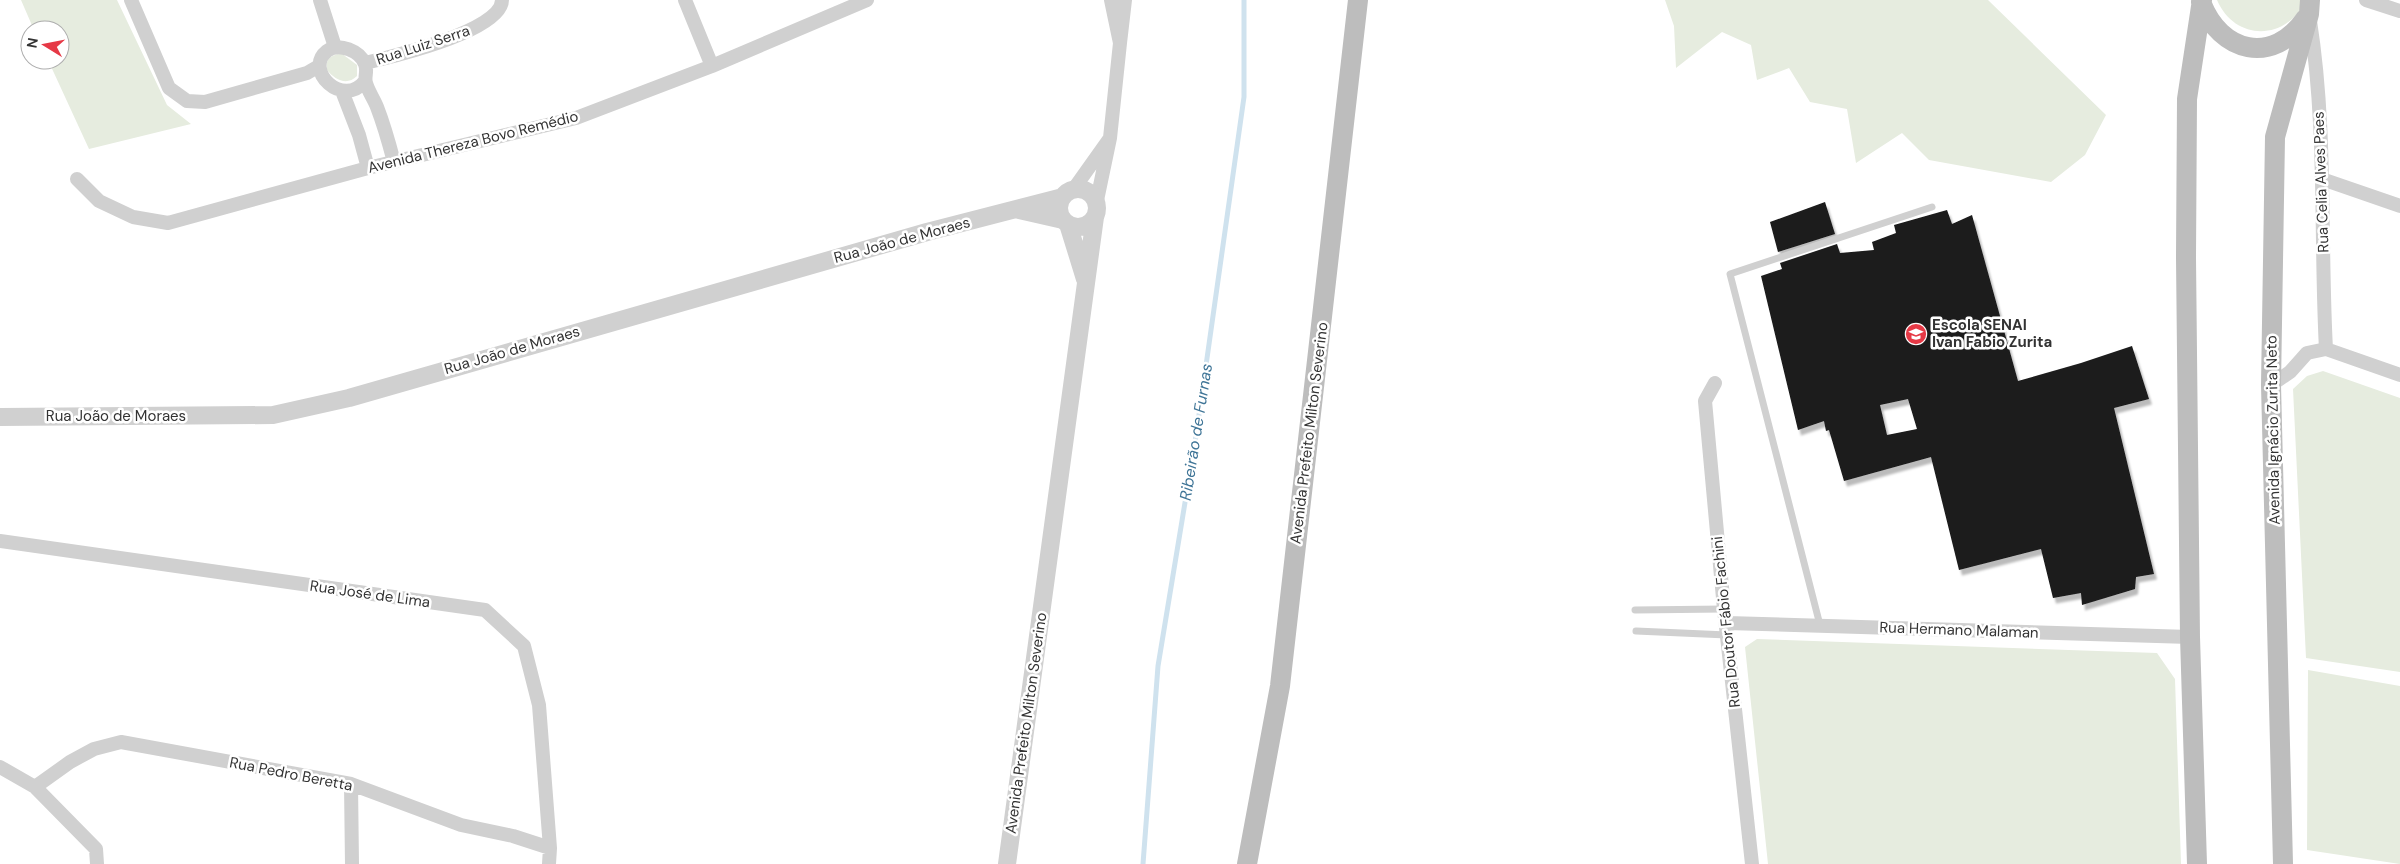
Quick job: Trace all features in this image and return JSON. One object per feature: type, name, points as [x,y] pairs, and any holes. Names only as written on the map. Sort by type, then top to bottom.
[{"type":"main road","name":"Avenida Prefeito Milton Severino","points":[[1247,864],[1280,686],[1358,0]]},
{"type":"main road","points":[[2202,1],[2207,17],[2217,30],[2231,41],[2249,48],[2270,47],[2286,41],[2298,29],[2310,7]]},
{"type":"main road","points":[[2197,864],[2190,637],[2186,258],[2188,99],[2202,1]]},
{"type":"main road","name":"Avenida Ignácio Zurita Neto","points":[[2283,864],[2271,384],[2275,137],[2310,7]]},
{"type":"street","points":[[130,0],[169,88],[187,101],[205,102],[307,73],[319,66]]},
{"type":"street","points":[[320,0],[335,47]]},
{"type":"street","points":[[685,0],[712,66]]},
{"type":"street","name":"Avenida Thereza Bovo Remédio","points":[[77,179],[99,201],[133,217],[168,223],[368,168],[576,118],[712,66],[867,0]]},
{"type":"street","name":"Avenida Prefeito Milton Severino","points":[[1112,0],[1120,42]]},
{"type":"street","name":"Avenida Prefeito Milton Severino","points":[[1007,864],[1095,211],[1110,138],[1125,0]]},
{"type":"street","points":[[2366,0],[2400,10]]},
{"type":"street","name":"Rua Luiz Serra","points":[[365,63],[404,53],[480,27],[492,18],[502,2]]},
{"type":"street","name":"Rua Celia Alves Paes","points":[[2310,7],[2316,60],[2322,179],[2326,349]]},
{"type":"street","points":[[335,47],[344,47],[360,56],[365,63],[367,72],[365,81],[359,88],[351,92],[342,92],[326,82],[321,75],[319,66],[321,58],[327,51],[335,47]]},
{"type":"street","points":[[365,81],[385,129],[394,162]]},
{"type":"street","points":[[342,92],[359,135],[368,168]]},
{"type":"street","name":"Avenida Prefeito Milton Severino","points":[[1086,284],[1059,208],[1110,138]]},
{"type":"street","points":[[2322,179],[2400,206]]},
{"type":"street","points":[[1065,222],[1080,227],[1091,222],[1095,211],[1094,199],[1085,191],[1068,194]]},
{"type":"street","name":"Rua João de Moraes","points":[[0,417],[273,415],[348,398],[615,320],[1068,194]]},
{"type":"street","name":"Rua João de Moraes","points":[[1014,209],[1065,222]]},
{"type":"street","points":[[2271,384],[2290,372],[2307,353],[2326,349],[2400,376]]},
{"type":"street","name":"Rua Doutor Fábio Fachini","points":[[1714,383],[1705,401],[1752,864]]},
{"type":"street","name":"Rua José de Lima","points":[[0,541],[485,610],[524,646],[539,705],[550,848],[549,864]]},
{"type":"street","name":"Rua Hermano Malaman","points":[[1726,622],[2190,637]]},
{"type":"street","name":"Rua Pedro Beretta","points":[[35,786],[70,762],[94,749],[121,742],[351,784],[461,825],[513,836],[550,848]]},
{"type":"street","points":[[0,767],[35,786],[96,849],[97,864]]},
{"type":"street","points":[[351,784],[352,864]]},
{"type":"lane","points":[[1820,625],[1730,274],[1932,207]]},
{"type":"lane","points":[[1635,610],[1726,622]]},
{"type":"lane","points":[[1636,631],[1726,622]]},
{"type":"shaded area","points":[[21,0],[117,0],[167,105],[191,124],[89,149],[53,70],[70,70],[70,20],[30,20]]},
{"type":"shaded area","points":[[1665,0],[1988,0],[2106,115],[2085,155],[2051,182],[1929,160],[1902,133],[1856,163],[1847,109],[1810,102],[1789,68],[1757,80],[1751,45],[1722,32],[1676,68],[1674,26]]},
{"type":"shaded area","points":[[2217,0],[2306,0],[2287,23],[2274,29],[2261,31],[2248,29],[2236,23],[2225,14]]},
{"type":"shaded area","points":[[341,53],[357,65],[357,76],[349,81],[337,79],[327,70],[328,60],[334,55]]},
{"type":"shaded area","points":[[2323,371],[2400,398],[2400,672],[2306,658],[2293,389],[2307,376]]},
{"type":"shaded area","points":[[1757,639],[2157,653],[2175,679],[2181,864],[1768,864],[1745,647]]},
{"type":"shaded area","points":[[2308,670],[2400,686],[2400,864],[2307,850]]},
{"type":"building","points":[[1825,202],[1835,234],[1778,252],[1770,222]]},
{"type":"building","points":[[1947,210],[1952,224],[1972,215],[2018,381],[2132,346],[2149,399],[2114,408],[2154,574],[2136,577],[2135,589],[2082,605],[2081,593],[2053,598],[2041,549],[1959,570],[1931,457],[1844,481],[1829,430],[1826,431],[1824,421],[1798,430],[1761,276],[1782,269],[1780,263],[1837,244],[1840,253],[1874,250],[1872,242],[1896,233],[1894,225]],"holes":[[[1908,399],[1917,429],[1887,435],[1880,405]]]},
{"type":"waterway","name":"Ribeirão de Furnas","points":[[1143,864],[1158,666],[1196,436],[1244,97],[1244,0]]},
{"type":"place","name":"Escola SENAI Ivan Fabio Zurita","points":[[1916,334]]}]
